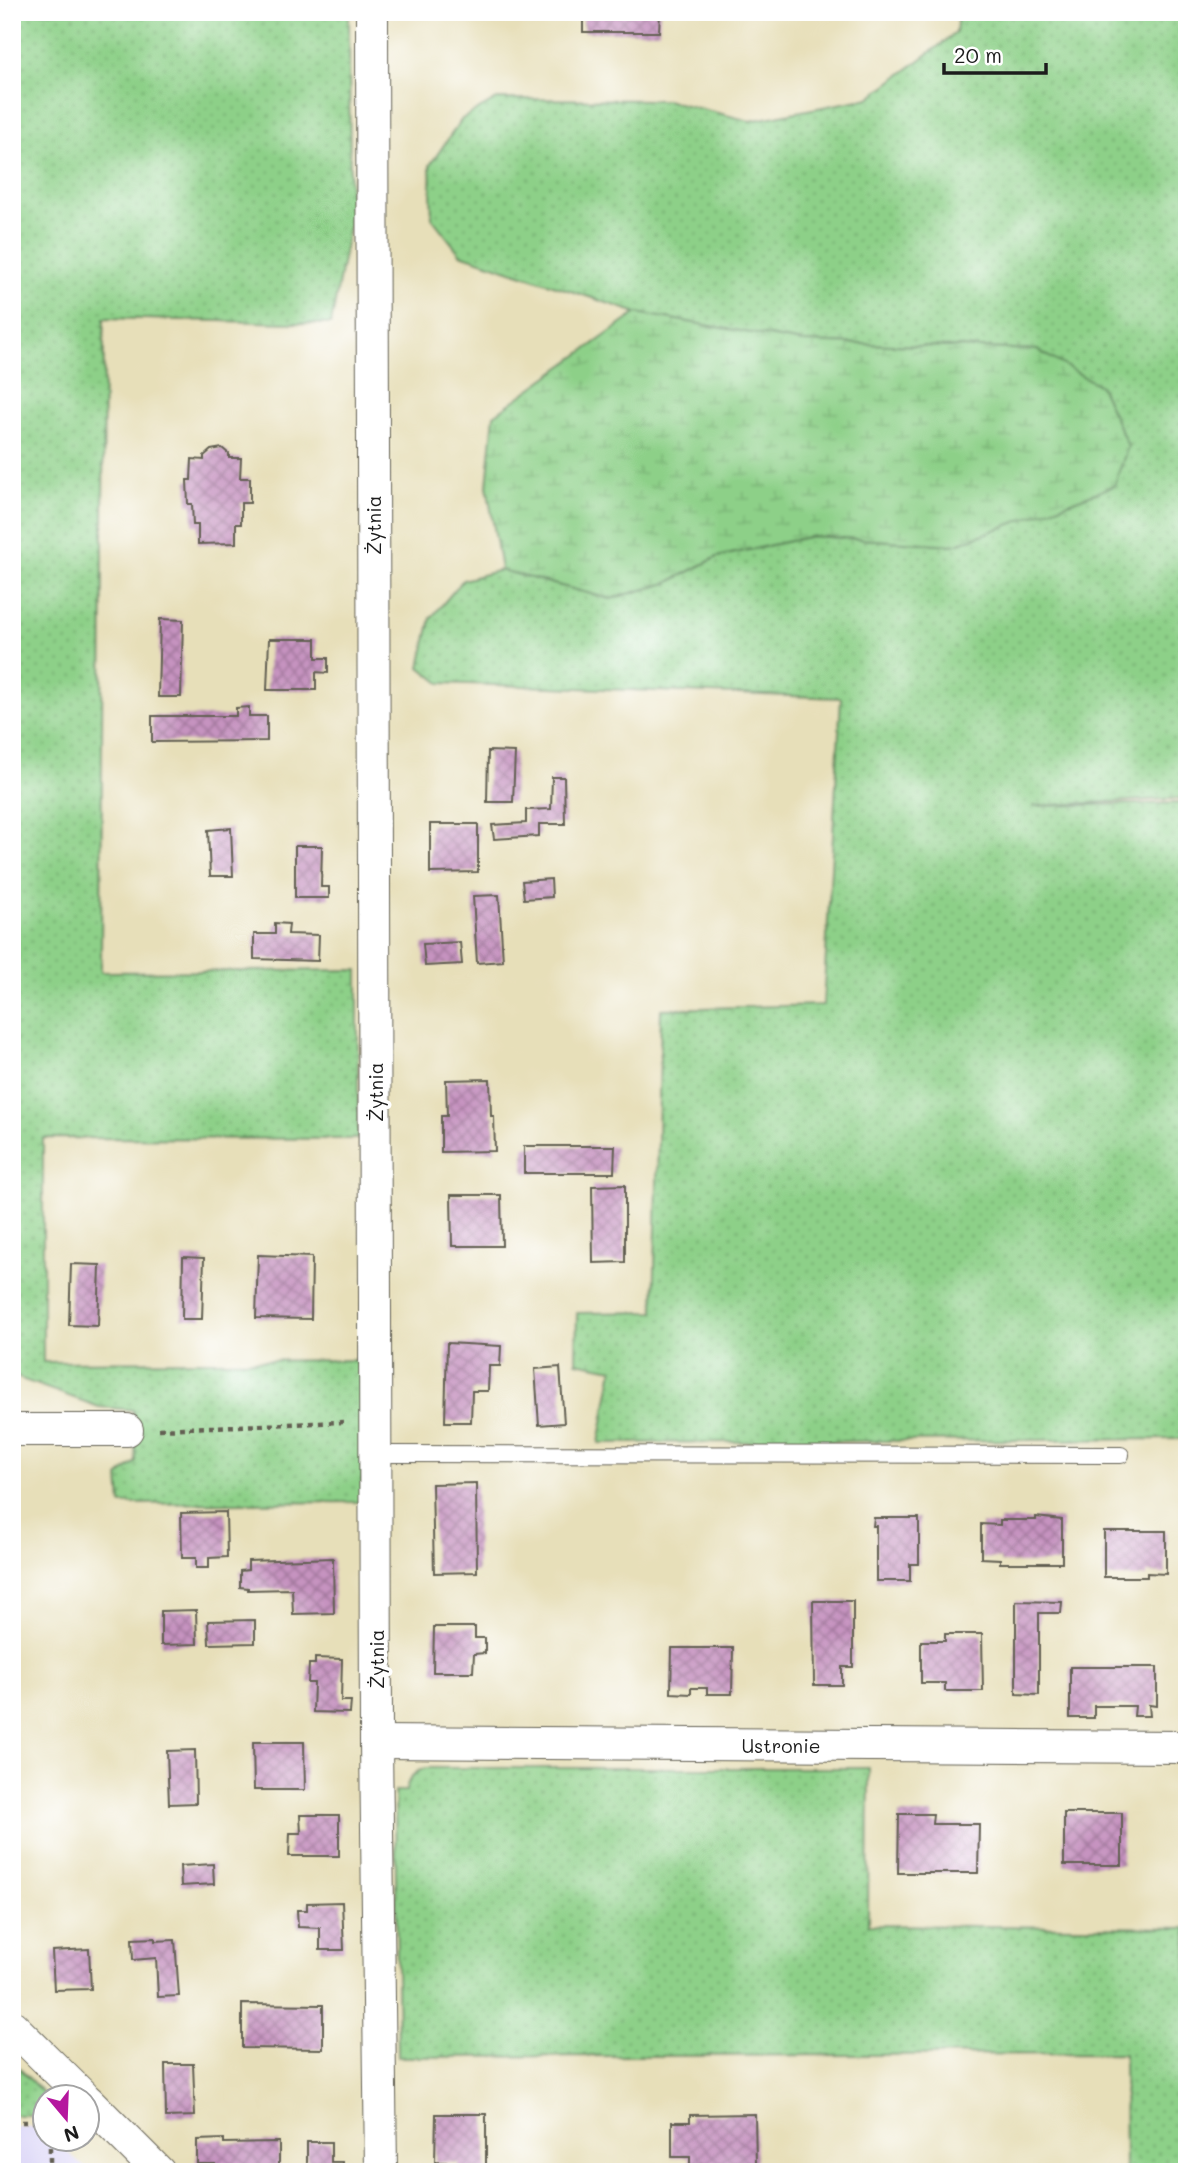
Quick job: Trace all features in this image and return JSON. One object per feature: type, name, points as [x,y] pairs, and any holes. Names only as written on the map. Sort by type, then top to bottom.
[{"type":"street","name":"Żytnia","points":[[372,12],[376,1742],[381,2172]]},
{"type":"street","points":[[12,1430],[127,1430]]},
{"type":"street","name":"Ustronie","points":[[376,1742],[1187,1747]]},
{"type":"street","points":[[12,2026],[69,2082]]},
{"type":"street","points":[[102,2115],[159,2172]]},
{"type":"lane","points":[[375,1454],[1121,1455]]},
{"type":"path","points":[[127,1430],[375,1421]]},
{"type":"path","points":[[12,2122],[32,2122]]},
{"type":"path","points":[[50,2152],[50,2172]]},
{"type":"shaded area","points":[[12,2127],[32,2127],[32,2152],[67,2152],[91,2172],[12,2172]]},
{"type":"green space","points":[[12,12],[349,12],[350,221],[331,324],[104,318],[101,972],[358,970],[358,1139],[43,1138],[43,1362],[363,1360],[362,1502],[121,1504],[119,1476],[136,1462],[133,1410],[99,1407],[18,1378],[12,1371]]},
{"type":"green space","points":[[958,12],[1187,12],[1187,798],[1032,806],[1187,803],[1187,1439],[599,1443],[613,1369],[576,1362],[577,1313],[654,1312],[661,1009],[823,1005],[841,698],[440,683],[420,667],[431,618],[463,580],[501,570],[610,599],[667,583],[717,557],[812,536],[954,545],[1037,350],[802,342],[637,313],[460,254],[432,218],[430,165],[462,119],[497,99],[666,100],[750,121],[869,98],[956,33]]},
{"type":"green space","points":[[637,313],[802,342],[1037,350],[1100,386],[1128,446],[1114,486],[954,545],[812,536],[717,557],[667,583],[610,599],[501,570],[487,486],[494,415]]},
{"type":"green space","points":[[425,1768],[869,1768],[868,1925],[1187,1928],[1187,2172],[1125,2172],[1124,2054],[398,2057],[395,1791],[406,1791],[412,1777]]},
{"type":"green space","points":[[12,2061],[32,2082],[32,2115],[12,2115]]},
{"type":"building","points":[[583,12],[660,12],[659,32],[583,32]]},
{"type":"building","points":[[222,448],[229,454],[229,458],[241,458],[240,478],[250,478],[250,503],[241,503],[241,524],[236,524],[236,543],[198,544],[198,525],[193,525],[192,504],[188,504],[187,480],[191,480],[192,459],[204,460],[204,456],[211,450]]},
{"type":"building","points":[[160,619],[183,620],[181,697],[158,697]]},
{"type":"building","points":[[269,639],[316,639],[316,658],[328,658],[328,673],[316,672],[316,690],[267,690]]},
{"type":"building","points":[[249,707],[249,716],[267,716],[267,741],[152,742],[152,716],[236,716],[236,708]]},
{"type":"building","points":[[488,751],[515,752],[513,802],[487,802]]},
{"type":"building","points":[[552,777],[564,777],[565,824],[539,824],[539,836],[494,839],[492,825],[526,823],[526,810],[551,809]]},
{"type":"building","points":[[430,824],[478,824],[478,872],[430,873]]},
{"type":"building","points":[[231,828],[233,876],[210,876],[208,830]]},
{"type":"building","points":[[295,846],[322,846],[321,887],[329,887],[329,898],[295,898]]},
{"type":"building","points":[[551,879],[552,897],[524,899],[522,881]]},
{"type":"building","points":[[499,895],[503,961],[477,963],[473,896]]},
{"type":"building","points":[[275,923],[289,924],[288,934],[319,935],[318,961],[254,959],[254,934],[275,934]]},
{"type":"building","points":[[460,942],[462,964],[425,966],[423,944]]},
{"type":"building","points":[[490,1079],[495,1151],[441,1152],[441,1116],[447,1116],[446,1080]]},
{"type":"building","points":[[524,1146],[615,1146],[614,1173],[524,1173]]},
{"type":"building","points":[[625,1185],[625,1262],[593,1263],[592,1186]]},
{"type":"building","points":[[451,1195],[501,1195],[502,1246],[452,1246]]},
{"type":"building","points":[[258,1255],[312,1257],[311,1319],[256,1318]]},
{"type":"building","points":[[183,1257],[204,1258],[202,1319],[182,1319]]},
{"type":"building","points":[[71,1264],[100,1265],[98,1326],[69,1325]]},
{"type":"building","points":[[447,1343],[501,1346],[500,1366],[489,1366],[488,1391],[472,1391],[471,1422],[445,1422]]},
{"type":"building","points":[[560,1367],[564,1423],[539,1425],[535,1369]]},
{"type":"building","points":[[476,1483],[477,1572],[434,1573],[432,1484]]},
{"type":"building","points":[[226,1512],[227,1557],[209,1558],[209,1568],[196,1568],[196,1558],[182,1558],[181,1513]]},
{"type":"building","points":[[1036,1517],[1062,1520],[1062,1563],[1000,1563],[1000,1559],[981,1558],[981,1524],[1000,1525],[1000,1520],[1036,1520]]},
{"type":"building","points":[[874,1518],[919,1518],[919,1564],[910,1564],[910,1581],[876,1581]]},
{"type":"building","points":[[1104,1531],[1166,1531],[1166,1574],[1104,1577]]},
{"type":"building","points":[[333,1558],[334,1613],[293,1614],[292,1589],[248,1590],[240,1587],[240,1571],[248,1570],[248,1561]]},
{"type":"building","points":[[813,1601],[853,1601],[853,1667],[842,1667],[842,1685],[814,1685]]},
{"type":"building","points":[[1016,1601],[1062,1602],[1061,1613],[1039,1613],[1039,1695],[1016,1694]]},
{"type":"building","points":[[196,1610],[197,1644],[161,1645],[161,1611]]},
{"type":"building","points":[[255,1620],[255,1643],[209,1644],[208,1621]]},
{"type":"building","points":[[434,1627],[475,1627],[475,1638],[485,1638],[485,1653],[474,1654],[473,1672],[433,1672]]},
{"type":"building","points":[[945,1634],[982,1634],[983,1691],[945,1691],[945,1683],[921,1683],[921,1641],[945,1641]]},
{"type":"building","points":[[672,1648],[733,1648],[732,1694],[707,1694],[707,1688],[691,1688],[691,1694],[671,1693]]},
{"type":"building","points":[[315,1658],[342,1659],[341,1701],[351,1701],[350,1713],[313,1712],[314,1683],[308,1683],[309,1664],[315,1664]]},
{"type":"building","points":[[1070,1667],[1157,1667],[1157,1706],[1149,1705],[1150,1716],[1134,1716],[1135,1706],[1094,1706],[1094,1718],[1070,1718]]},
{"type":"building","points":[[253,1742],[304,1742],[305,1790],[254,1790]]},
{"type":"building","points":[[195,1750],[196,1803],[169,1804],[167,1751]]},
{"type":"building","points":[[1064,1813],[1122,1813],[1122,1865],[1064,1865]]},
{"type":"building","points":[[899,1814],[933,1814],[932,1824],[979,1824],[978,1873],[898,1873]]},
{"type":"building","points":[[300,1815],[339,1815],[339,1856],[289,1856],[290,1833],[301,1833]]},
{"type":"building","points":[[213,1864],[214,1884],[181,1886],[180,1866]]},
{"type":"building","points":[[342,1902],[344,1950],[320,1950],[320,1928],[298,1927],[297,1910],[307,1910],[307,1903]]},
{"type":"building","points":[[155,1938],[155,1941],[175,1940],[179,1996],[158,1997],[156,1958],[133,1960],[132,1939]]},
{"type":"building","points":[[89,1949],[91,1989],[54,1990],[52,1951]]},
{"type":"building","points":[[242,2004],[323,2005],[323,2049],[242,2048]]},
{"type":"building","points":[[165,2064],[193,2064],[195,2116],[166,2117]]},
{"type":"building","points":[[436,2114],[486,2114],[486,2171],[458,2170],[458,2163],[435,2162]]},
{"type":"building","points":[[755,2114],[756,2164],[690,2165],[690,2157],[672,2157],[672,2122],[690,2122],[690,2115]]},
{"type":"building","points":[[224,2139],[224,2143],[279,2142],[279,2169],[215,2169],[215,2164],[197,2164],[197,2140]]},
{"type":"building","points":[[307,2142],[331,2142],[331,2162],[343,2162],[343,2172],[307,2172]]}]
